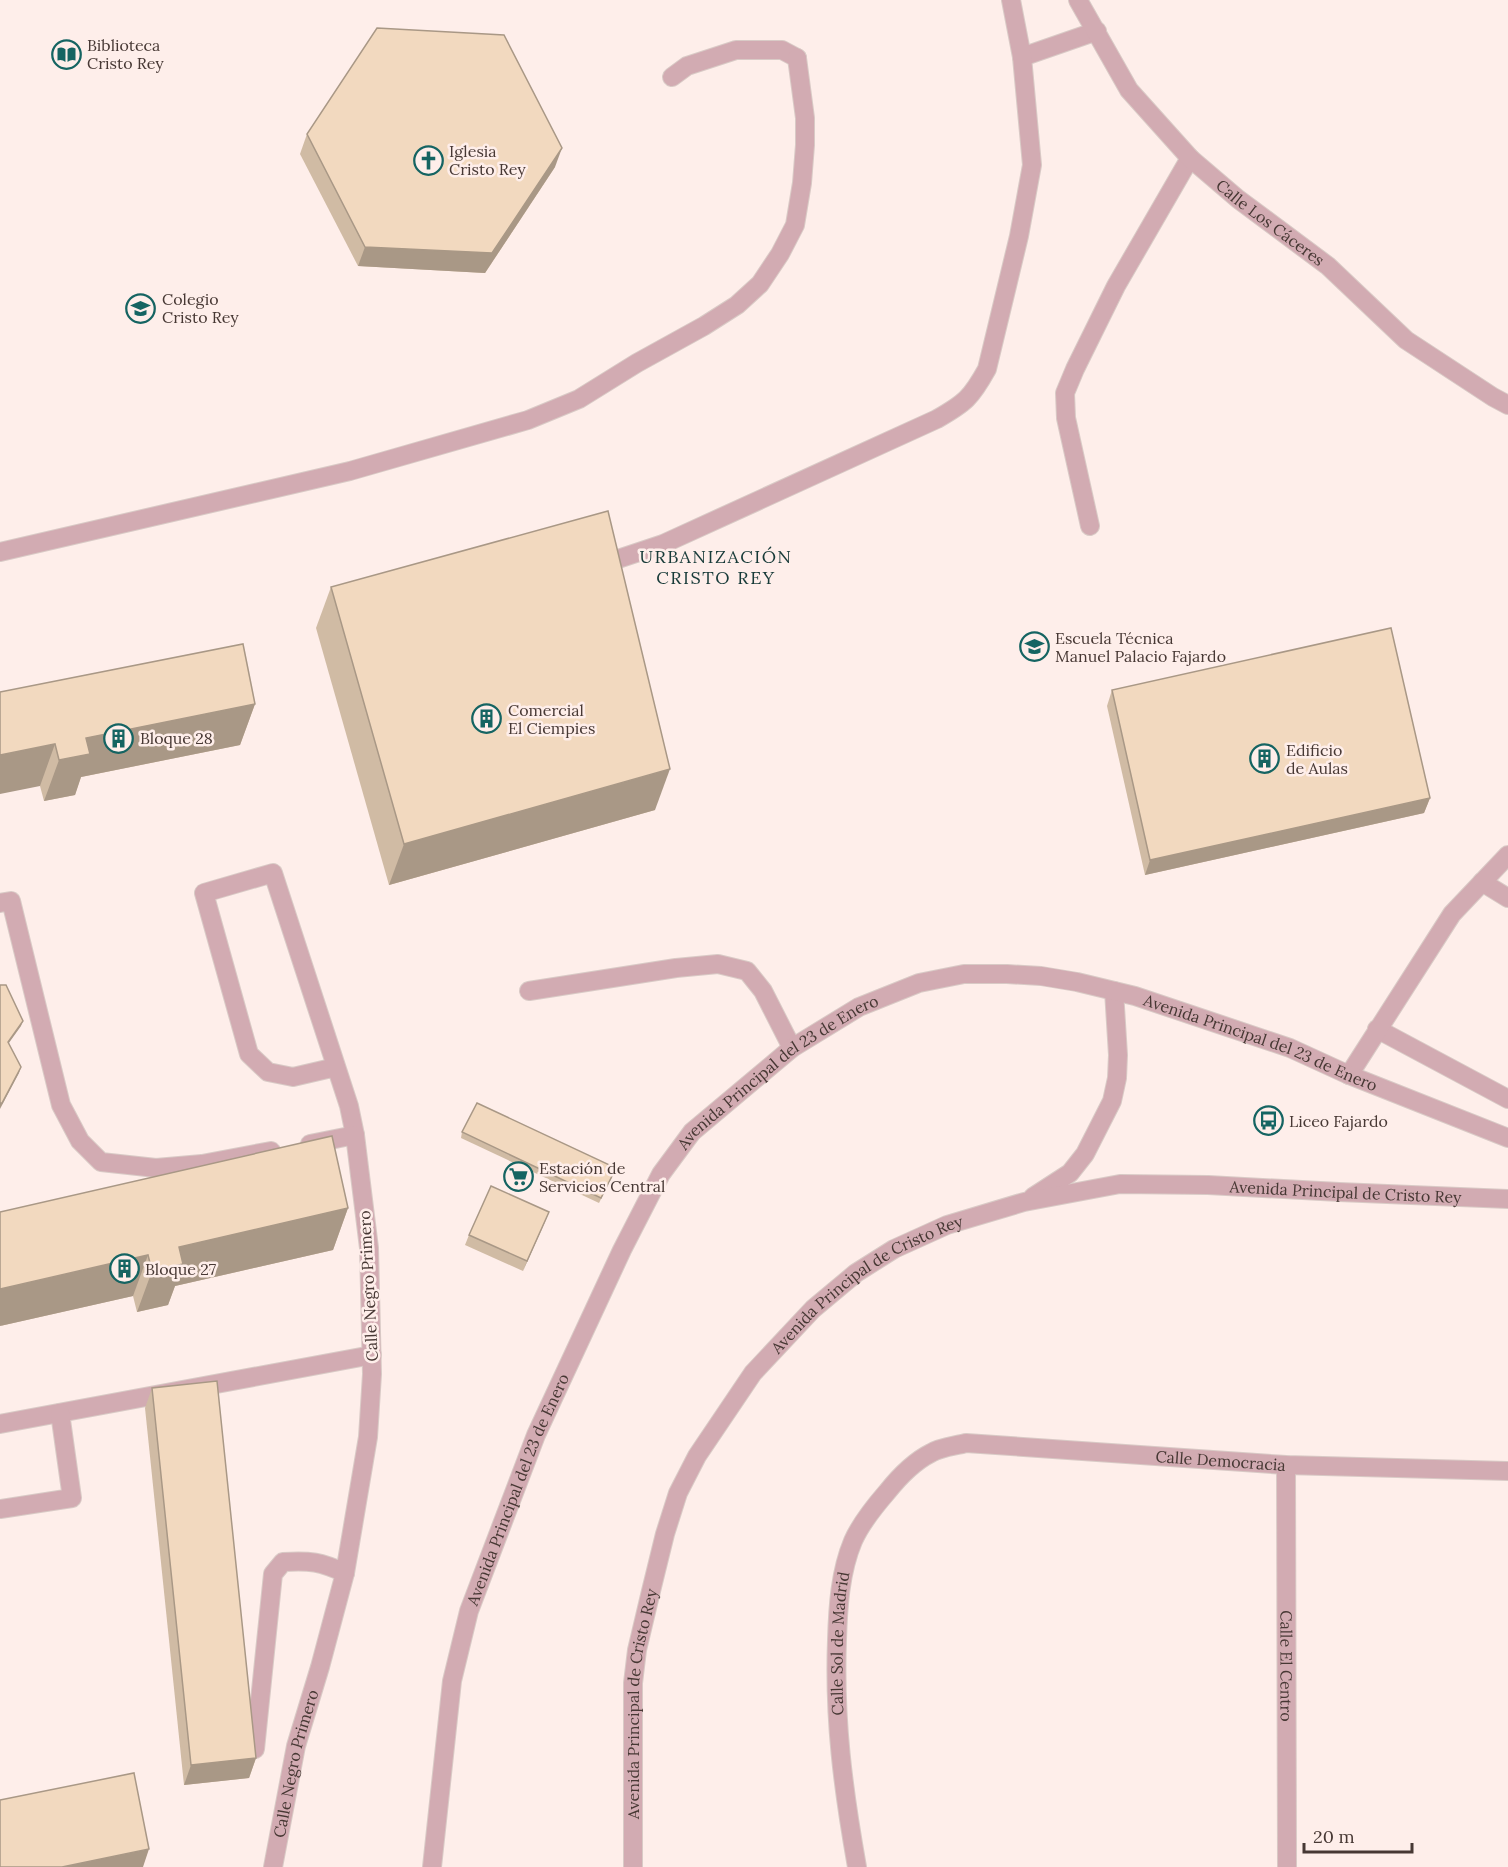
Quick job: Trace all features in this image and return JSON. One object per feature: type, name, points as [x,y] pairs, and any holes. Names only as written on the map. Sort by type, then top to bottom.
[{"type":"street","points":[[621,558],[663,544],[937,419],[965,403],[977,387],[987,369],[1032,165],[1022,57],[1011,0]]},
{"type":"street","name":"Calle Los Cáceres","points":[[1078,0],[1129,90],[1190,158],[1238,199],[1328,266],[1406,340],[1493,398],[1508,405]]},
{"type":"street","points":[[1022,57],[1097,32]]},
{"type":"street","points":[[0,552],[350,471],[528,420],[579,399],[737,305],[760,284],[780,254],[795,225],[806,145],[797,58],[782,50],[736,50],[687,66],[672,77]]},
{"type":"street","points":[[1090,526],[1066,418],[1065,393],[1116,286],[1190,158]]},
{"type":"street","points":[[1348,1075],[1452,914],[1508,855]]},
{"type":"street","name":"Calle Negro Primero","points":[[273,1867],[296,1746],[345,1573],[368,1437],[372,1355],[369,1248],[355,1135],[349,1106],[273,873],[204,893],[249,1054],[268,1072],[293,1077],[336,1067]]},
{"type":"street","points":[[1482,882],[1508,898]]},
{"type":"street","points":[[0,903],[11,901],[61,1105],[80,1140],[101,1162],[156,1168],[202,1164],[355,1135]]},
{"type":"street","points":[[529,991],[676,968],[718,964],[747,971],[764,991],[792,1048]]},
{"type":"street","name":"Avenida Principal del 23 de Enero","points":[[432,1867],[452,1681],[470,1611],[536,1435],[622,1250],[661,1174],[692,1132],[792,1048],[859,1006],[919,983],[964,974],[1041,976],[1135,996],[1290,1048],[1348,1075],[1508,1138]]},
{"type":"street","points":[[1024,1202],[1070,1173],[1085,1155],[1112,1101],[1117,1078],[1118,1055],[1113,991]]},
{"type":"street","points":[[1377,1029],[1508,1099]]},
{"type":"street","name":"Avenida Principal de Cristo Rey","points":[[633,1867],[633,1683],[637,1650],[665,1534],[678,1493],[697,1456],[753,1373],[813,1309],[856,1273],[894,1249],[947,1225],[1024,1202],[1120,1184],[1208,1185],[1508,1199]]},
{"type":"street","points":[[0,1424],[372,1355]]},
{"type":"street","points":[[0,1509],[72,1498],[60,1413]]},
{"type":"street","name":"Calle Democracia","points":[[932,1452],[966,1443],[1286,1464],[1508,1471]]},
{"type":"street","name":"Calle Sol de Madrid","points":[[857,1867],[838,1743],[836,1677],[840,1596],[844,1569],[853,1541],[872,1509],[909,1467],[932,1452]]},
{"type":"street","name":"Calle El Centro","points":[[1286,1464],[1287,1867]]},
{"type":"street","points":[[255,1749],[273,1574],[283,1562],[298,1561],[321,1562],[345,1573]]},
{"type":"building","name":"Iglesia Cristo Rey","points":[[377,28],[504,35],[562,148],[492,253],[365,247],[307,134]]},
{"type":"building","name":"Comercial El Ciempies","points":[[608,511],[670,769],[404,844],[331,587]]},
{"type":"building","name":"Edificio de Aulas","points":[[1391,628],[1430,798],[1150,860],[1112,690]]},
{"type":"building","points":[[243,644],[255,704],[86,738],[90,754],[59,760],[55,744],[0,755],[0,692]]},
{"type":"building","points":[[0,985],[6,985],[23,1021],[8,1042],[21,1067],[2,1103],[0,1103]]},
{"type":"building","points":[[477,1103],[616,1168],[601,1198],[462,1132]]},
{"type":"building","points":[[332,1136],[348,1208],[179,1247],[183,1264],[152,1271],[148,1255],[0,1289],[0,1212]]},
{"type":"building","name":"Estación de Servicios Central","points":[[491,1186],[549,1212],[527,1261],[469,1235]]},
{"type":"building","points":[[217,1381],[256,1758],[191,1765],[152,1388]]},
{"type":"building","points":[[134,1773],[149,1849],[62,1867],[0,1867],[0,1800]]},
{"type":"place","name":"Biblioteca Cristo Rey","points":[[66,54]]},
{"type":"place","name":"Iglesia Cristo Rey","points":[[428,160]]},
{"type":"place","name":"Colegio Cristo Rey","points":[[141,308]]},
{"type":"place","name":"Escuela Técnica Manuel Palacio Fajardo","points":[[1034,647]]},
{"type":"place","name":"Comercial El Ciempies","points":[[487,719]]},
{"type":"place","name":"Bloque 28","points":[[119,738]]},
{"type":"place","name":"Edificio de Aulas","points":[[1265,759]]},
{"type":"place","name":"Liceo Fajardo","points":[[1268,1121]]},
{"type":"place","name":"Estación de Servicios Central","points":[[518,1177]]},
{"type":"place","name":"Bloque 27","points":[[124,1269]]},
{"type":"district","name":"URBANIZACIÓN CRISTO REY","points":[[716,566]]}]
